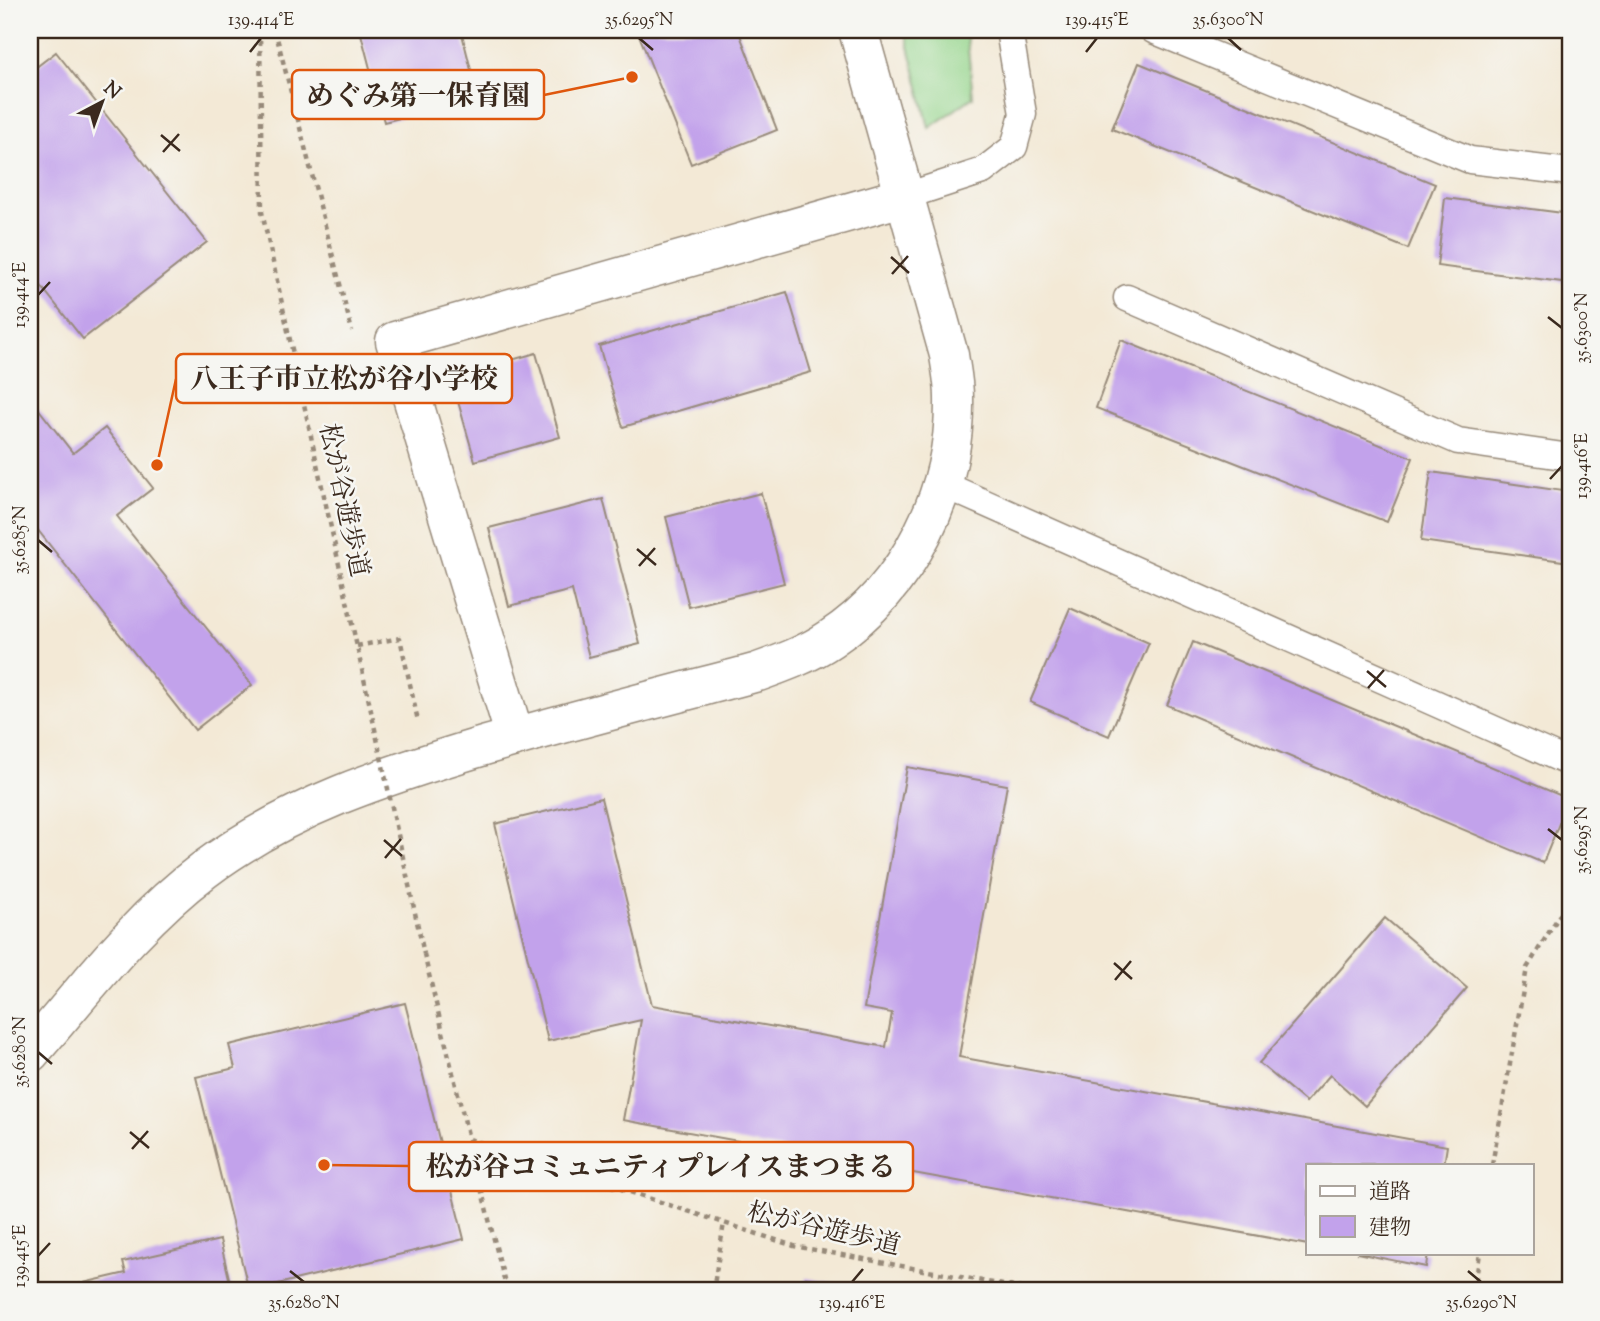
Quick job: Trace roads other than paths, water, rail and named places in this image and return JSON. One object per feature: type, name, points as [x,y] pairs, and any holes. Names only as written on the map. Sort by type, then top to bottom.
[{"type":"street","points":[[30,1053],[138,927],[204,870],[276,822],[344,791],[406,769],[758,672],[794,658],[830,639],[869,609],[901,572],[927,527],[942,484],[951,443],[954,397],[949,355],[858,30]]},
{"type":"street","points":[[515,737],[395,341],[906,196]]},
{"type":"lane","points":[[906,196],[983,171],[1014,147],[1023,114],[1009,30]]},
{"type":"lane","points":[[1153,30],[1470,160],[1570,172]]},
{"type":"lane","points":[[1128,298],[1458,441],[1570,457]]},
{"type":"lane","points":[[942,484],[1570,763]]},
{"type":"place","name":"めぐみ第一保育園","points":[[632,77]]},
{"type":"place","name":"八王子市立松が谷小学校","points":[[157,465]]},
{"type":"place","name":"松が谷コミュニティプレイスまつまる","points":[[324,1165]]}]
